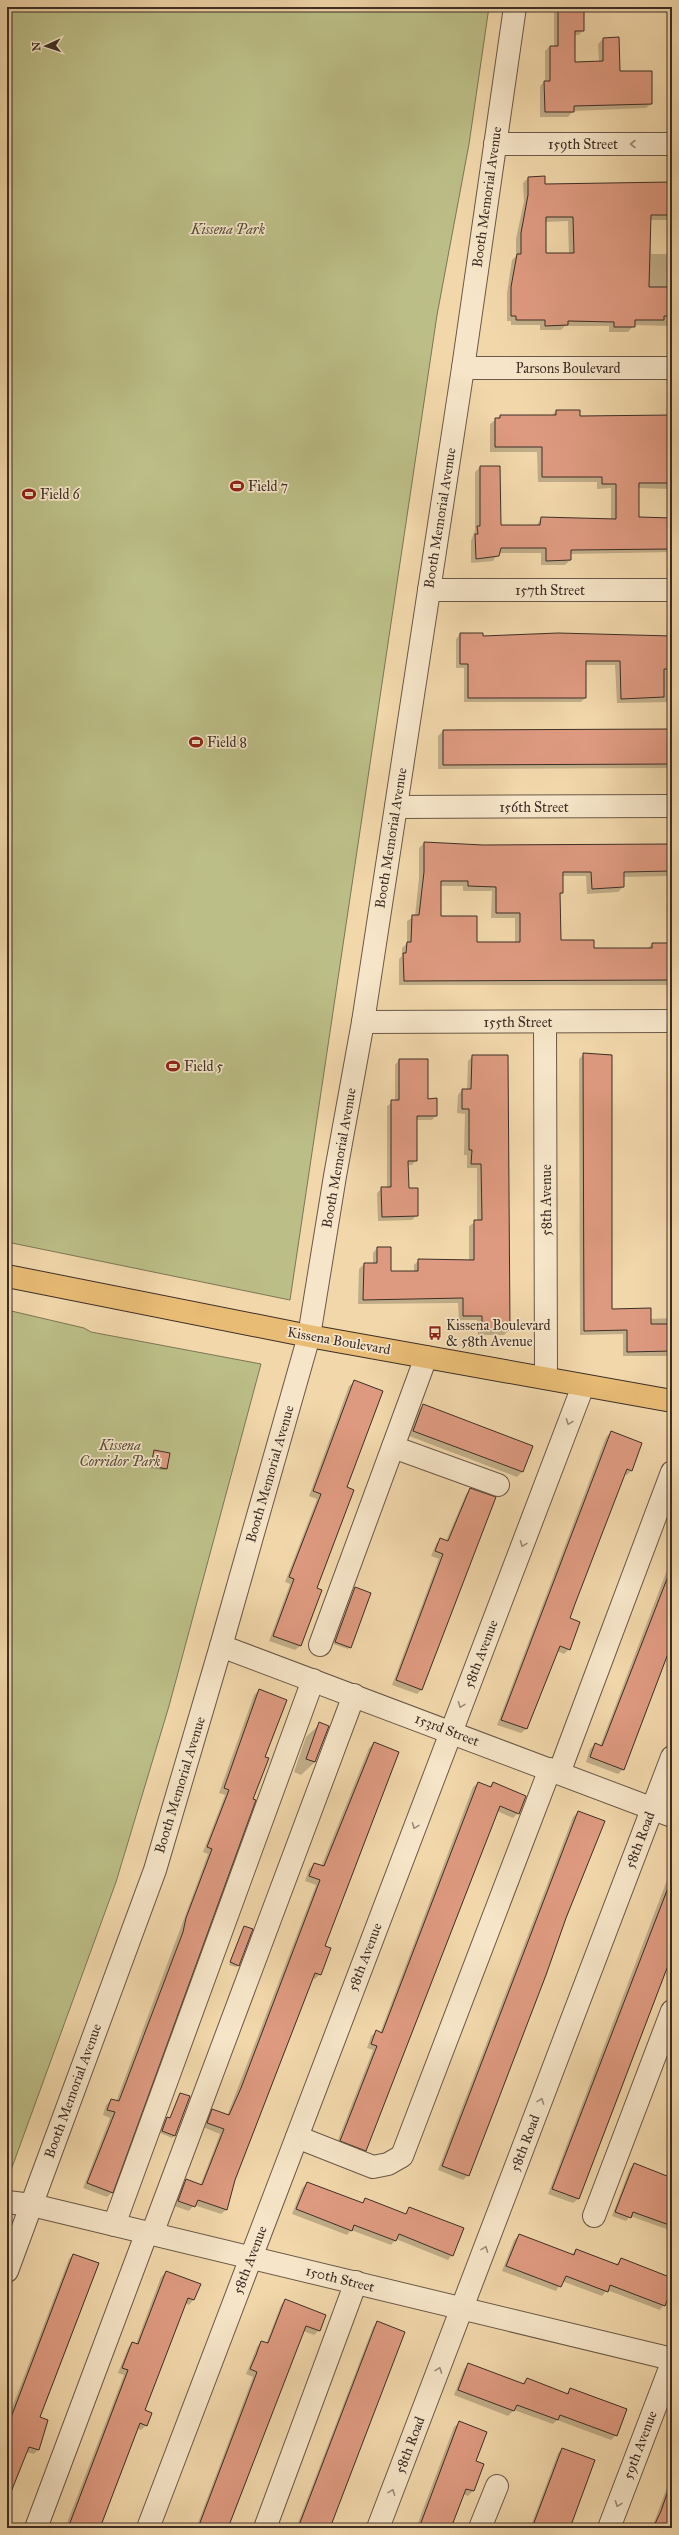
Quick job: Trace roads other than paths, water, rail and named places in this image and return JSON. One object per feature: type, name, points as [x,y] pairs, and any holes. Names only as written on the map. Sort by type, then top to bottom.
[{"type":"main road","name":"Kissena Boulevard","points":[[7,1276],[309,1336],[672,1402]]},
{"type":"street","name":"Booth Memorial Avenue","points":[[7,2272],[154,1870],[221,1646],[309,1336],[334,1176],[363,1022],[463,368],[515,7]]},
{"type":"street","name":"159th Street","points":[[495,144],[672,144]]},
{"type":"street","name":"Parsons Boulevard","points":[[463,368],[672,368]]},
{"type":"street","name":"157th Street","points":[[429,590],[672,590]]},
{"type":"street","name":"156th Street","points":[[396,807],[672,806]]},
{"type":"street","name":"155th Street","points":[[363,1022],[672,1021]]},
{"type":"street","name":"58th Avenue","points":[[545,1022],[546,1378]]},
{"type":"street","points":[[320,1645],[426,1357]]},
{"type":"street","name":"58th Avenue","points":[[148,2528],[583,1386]]},
{"type":"street","points":[[393,1447],[498,1485]]},
{"type":"street","points":[[297,2137],[373,2167],[388,2164],[402,2156],[672,1472]]},
{"type":"street","name":"153rd Street","points":[[221,1646],[662,1812]]},
{"type":"street","points":[[114,2225],[314,1680]]},
{"type":"street","points":[[36,2528],[150,2233],[354,1695]]},
{"type":"street","name":"58th Road","points":[[378,2528],[462,2308],[662,1812],[672,1757]]},
{"type":"street","points":[[594,2216],[672,2011]]},
{"type":"street","name":"150th Street","points":[[7,2202],[32,2205],[672,2359]]},
{"type":"street","points":[[265,2528],[356,2282]]},
{"type":"street","name":"59th Avenue","points":[[609,2528],[672,2363]]},
{"type":"street","points":[[480,2528],[497,2486]]},
{"type":"place","name":"Field 7","points":[[237,486]]},
{"type":"place","name":"Field 6","points":[[29,494]]},
{"type":"place","name":"Field 8","points":[[196,742]]},
{"type":"place","name":"Field 5","points":[[173,1066]]},
{"type":"place","name":"Kissena Boulevard & 58th Avenue","points":[[435,1333]]},
{"type":"park label","name":"Kissena Park","points":[[228,229]]},
{"type":"park label","name":"Kissena Corridor Park","points":[[120,1454]]}]
